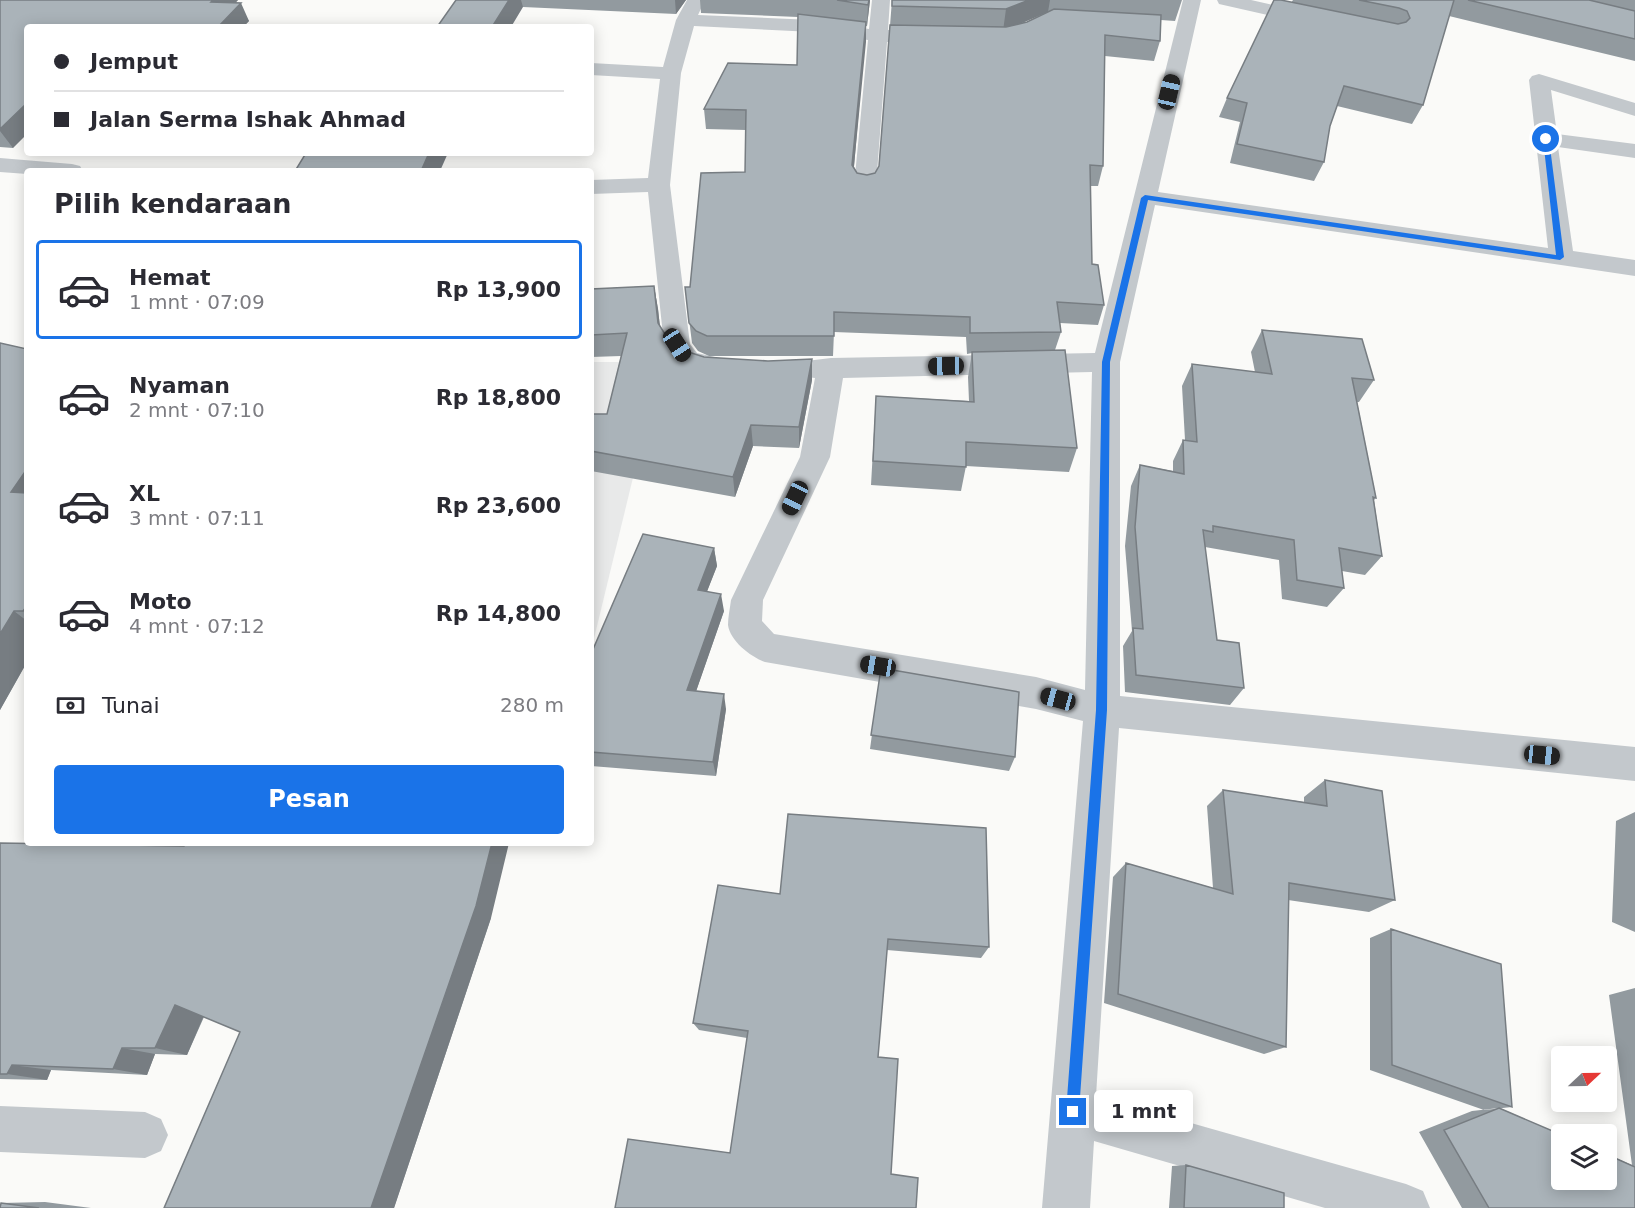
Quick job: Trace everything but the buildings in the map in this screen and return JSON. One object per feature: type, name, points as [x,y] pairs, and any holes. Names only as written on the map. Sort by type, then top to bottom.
[{"type":"street","points":[[696,0],[686,20],[671,73],[659,185],[677,345],[687,360],[707,367],[738,368]]},
{"type":"street","points":[[865,186],[881,0]]},
{"type":"street","points":[[1226,0],[1331,23]]},
{"type":"street","points":[[1066,1208],[1102,710],[1106,362],[1145,198],[1179,19]]},
{"type":"street","points":[[686,20],[813,26],[878,36],[957,38]]},
{"type":"street","points":[[594,69],[671,73]]},
{"type":"street","points":[[1560,257],[1539,80],[1635,110]]},
{"type":"street","points":[[1546,139],[1635,151]]},
{"type":"street","points":[[0,165],[36,168]]},
{"type":"street","points":[[594,187],[659,185]]},
{"type":"street","points":[[1145,198],[1635,268]]},
{"type":"street","points":[[779,370],[1106,362]]},
{"type":"street","points":[[831,369],[815,457],[747,600],[745,626],[765,647],[1036,693],[1102,710],[1635,764]]},
{"type":"street","points":[[1073,1112],[1406,1208]]},
{"type":"street","points":[[0,1129],[145,1135]]},
{"type":"shaded area","points":[[594,362],[661,362],[594,639]]},
{"type":"route","points":[[1073,1112],[1102,710],[1106,362],[1145,198],[1560,257],[1546,139]]}]
